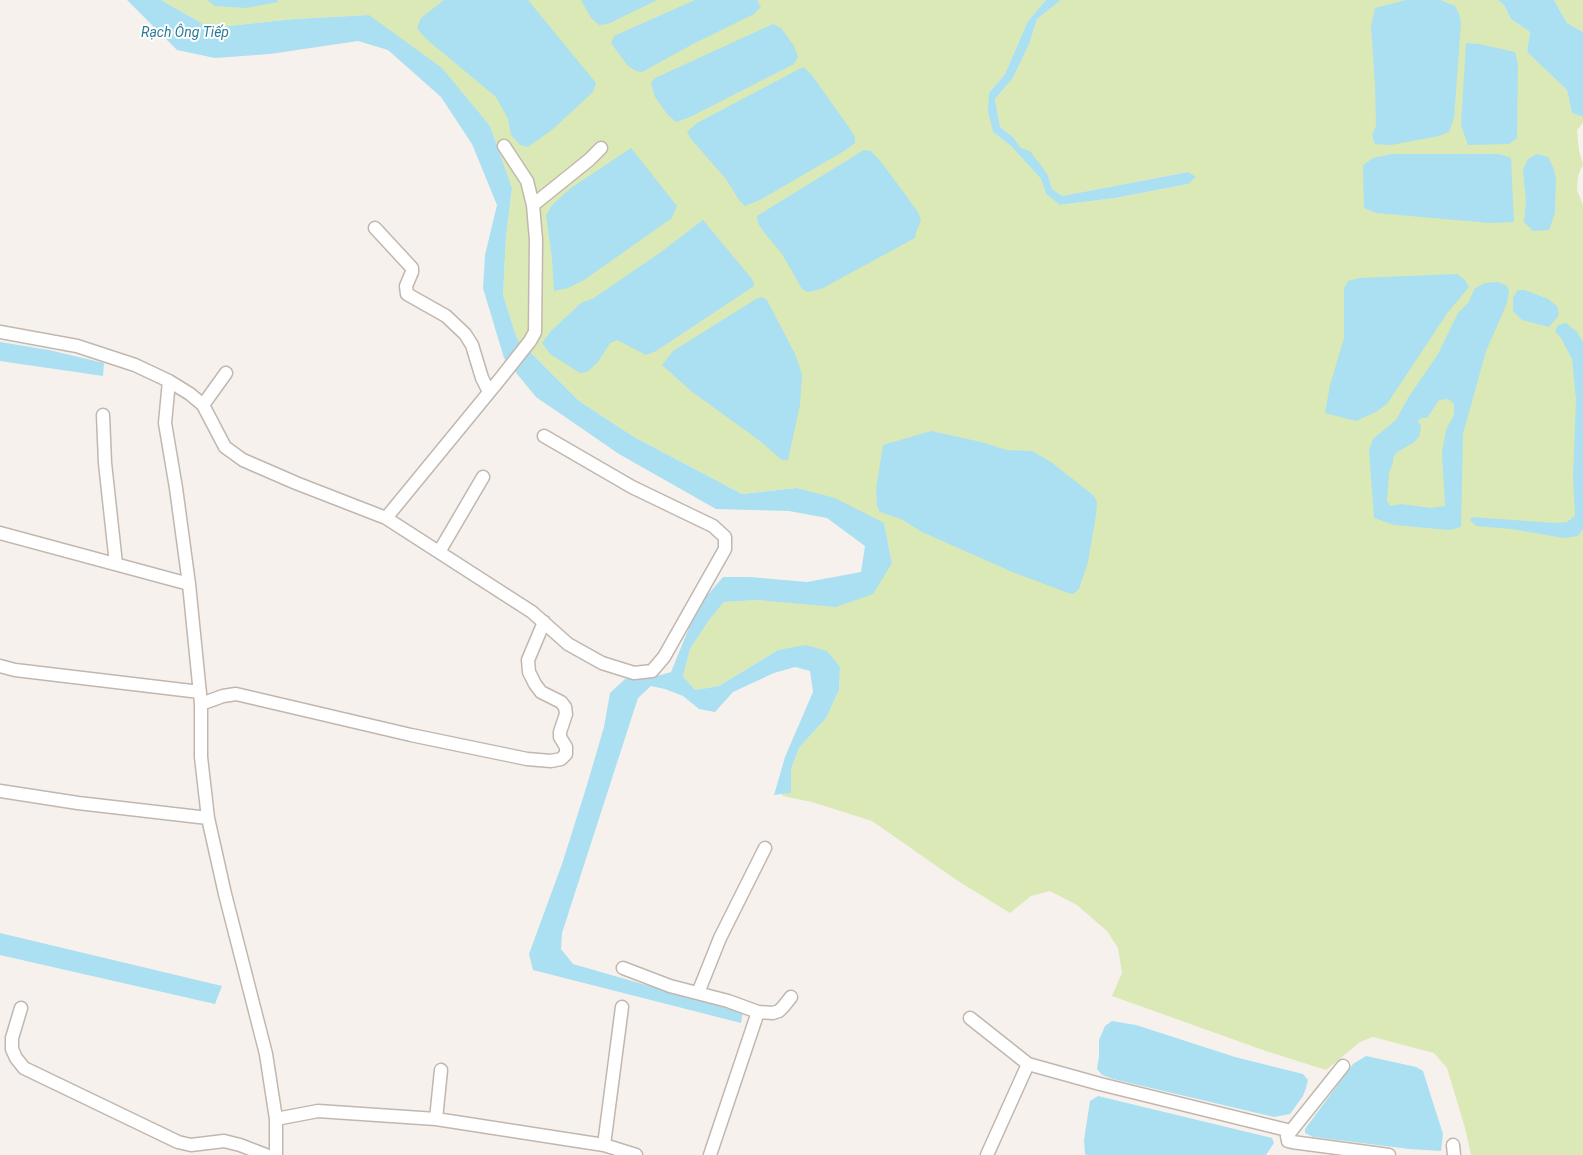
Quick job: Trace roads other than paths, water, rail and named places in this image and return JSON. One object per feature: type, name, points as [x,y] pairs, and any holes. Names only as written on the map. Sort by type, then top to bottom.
[{"type":"street","points":[[386,518],[500,379],[535,332],[536,240],[533,205],[527,181],[504,146]]},
{"type":"street","points":[[533,205],[601,148]]},
{"type":"street","points":[[375,228],[412,268],[406,286],[407,294],[446,316],[465,334],[472,345],[482,378],[489,392]]},
{"type":"street","points":[[0,332],[77,346],[135,365],[169,381],[203,405],[225,446],[243,460],[386,518],[532,612],[568,644],[602,663],[634,673],[652,670],[664,657],[725,549],[725,537],[713,526],[632,487],[544,436]]},
{"type":"street","points":[[203,405],[226,373]]},
{"type":"street","points":[[169,381],[165,423],[189,584],[200,698],[201,757],[208,818],[225,894],[266,1054],[276,1119],[276,1155]]},
{"type":"street","points":[[103,415],[105,463],[116,564]]},
{"type":"street","points":[[439,552],[483,477]]},
{"type":"street","points":[[0,534],[189,584]]},
{"type":"street","points":[[0,666],[15,670],[200,698],[236,694],[411,735],[526,759],[551,761],[561,759],[566,754],[566,747],[560,732],[566,714],[566,707],[561,702],[541,692],[529,672],[528,660],[544,622]]},
{"type":"street","points":[[0,791],[78,803],[208,818]]},
{"type":"street","points":[[698,993],[720,938],[764,848]]},
{"type":"street","points":[[623,968],[670,986],[728,1001],[758,1012],[773,1013],[779,1011],[791,997]]},
{"type":"street","points":[[604,1145],[622,1007]]},
{"type":"street","points":[[21,1008],[12,1038],[12,1049],[24,1068],[178,1142],[191,1145],[224,1141],[240,1144],[266,1155]]},
{"type":"street","points":[[710,1155],[758,1012]]},
{"type":"street","points":[[970,1018],[1028,1064],[1100,1084],[1290,1131]]},
{"type":"street","points":[[987,1155],[1028,1064]]},
{"type":"street","points":[[1343,1066],[1290,1131],[1288,1141],[1389,1155]]},
{"type":"street","points":[[436,1119],[441,1070]]},
{"type":"street","points":[[276,1119],[318,1110],[436,1119],[604,1145],[636,1155]]},
{"type":"water","name":"Rạch Ông Tiếp","points":[[127,0],[161,0],[210,28],[294,19],[369,15],[442,68],[490,126],[512,188],[506,237],[503,295],[517,339],[579,401],[634,437],[742,494],[796,488],[835,498],[884,523],[892,563],[873,594],[836,607],[757,600],[724,602],[709,620],[690,649],[683,676],[695,690],[719,686],[778,650],[806,645],[827,651],[840,667],[839,690],[826,718],[799,748],[791,769],[791,793],[774,795],[785,757],[813,692],[810,671],[795,667],[774,673],[733,692],[715,712],[699,709],[683,696],[651,686],[638,698],[562,933],[561,949],[573,964],[743,1013],[741,1023],[533,970],[529,954],[562,864],[587,785],[604,727],[610,693],[625,679],[654,677],[671,672],[698,606],[723,577],[750,577],[807,582],[861,572],[865,546],[827,518],[789,511],[716,509],[619,454],[536,397],[504,358],[483,288],[485,255],[497,205],[472,144],[441,97],[388,50],[358,41],[270,54],[215,58],[177,50]]},
{"type":"water","points":[[207,0],[277,0],[278,2],[246,8],[215,6]]},
{"type":"water","points":[[444,0],[528,0],[596,83],[593,92],[553,129],[528,147],[520,145],[511,135],[508,119],[496,97],[425,38],[417,28],[421,18]]},
{"type":"water","points":[[581,0],[657,0],[608,24],[599,25],[591,18]]},
{"type":"water","points":[[695,0],[757,0],[761,7],[754,14],[642,72],[628,66],[611,43],[614,36]]},
{"type":"water","points":[[1046,0],[1061,0],[1037,19],[1030,42],[1013,78],[995,99],[1000,127],[1013,137],[1021,148],[1030,151],[1048,175],[1052,189],[1062,196],[1188,172],[1196,177],[1188,184],[1115,198],[1060,205],[1046,194],[1041,179],[1011,146],[993,132],[988,111],[989,93],[1005,74],[1028,21]]},
{"type":"water","points":[[1406,0],[1440,0],[1455,6],[1459,14],[1461,23],[1454,118],[1449,132],[1439,136],[1391,145],[1375,144],[1372,135],[1376,126],[1371,27],[1375,8]]},
{"type":"water","points":[[1498,0],[1554,0],[1567,23],[1583,32],[1583,117],[1572,113],[1567,90],[1527,52],[1530,32],[1511,19],[1504,5]]},
{"type":"water","points":[[773,24],[781,28],[794,46],[798,57],[794,64],[690,117],[676,122],[667,114],[655,97],[651,83],[655,78]]},
{"type":"water","points":[[1466,43],[1515,52],[1518,64],[1517,138],[1509,144],[1468,145],[1461,125]]},
{"type":"water","points":[[803,67],[811,74],[848,126],[855,137],[855,143],[760,200],[745,206],[726,179],[687,132],[697,123]]},
{"type":"water","points":[[631,148],[677,206],[672,218],[584,280],[568,288],[554,291],[546,215],[553,204],[571,188]]},
{"type":"water","points":[[864,150],[871,151],[882,163],[918,212],[921,221],[915,238],[821,289],[808,292],[802,289],[782,254],[763,231],[758,223],[757,216]]},
{"type":"water","points":[[1392,154],[1499,154],[1511,158],[1514,222],[1490,223],[1376,213],[1364,208],[1363,165],[1373,158]]},
{"type":"water","points":[[1537,154],[1548,157],[1553,167],[1556,178],[1555,213],[1549,230],[1533,231],[1524,222],[1526,201],[1523,170],[1528,159]]},
{"type":"water","points":[[703,220],[752,279],[754,286],[656,351],[646,355],[617,340],[610,343],[598,362],[587,372],[580,373],[550,354],[542,343],[551,331],[581,303],[594,298],[661,252]]},
{"type":"water","points":[[1457,274],[1465,280],[1469,287],[1448,312],[1387,404],[1376,412],[1356,421],[1325,413],[1330,385],[1344,338],[1344,288],[1348,281],[1359,278]]},
{"type":"water","points":[[1498,282],[1507,286],[1509,291],[1507,303],[1486,351],[1463,434],[1461,527],[1449,530],[1394,525],[1374,518],[1369,450],[1373,439],[1396,420],[1408,398],[1438,354],[1458,313],[1468,303],[1475,288],[1485,283]],"holes":[[[1448,399],[1454,404],[1454,415],[1446,430],[1442,452],[1445,506],[1431,508],[1401,504],[1390,506],[1387,501],[1389,472],[1393,458],[1397,452],[1413,443],[1419,437],[1421,426],[1418,421],[1421,418],[1427,418],[1439,400]]]},
{"type":"water","points":[[1518,290],[1525,290],[1548,299],[1557,306],[1559,315],[1549,327],[1522,320],[1513,311],[1513,298]]},
{"type":"water","points":[[762,297],[767,300],[795,354],[802,374],[800,405],[788,460],[782,460],[760,441],[691,391],[662,365],[673,351]]},
{"type":"water","points":[[1566,323],[1577,332],[1583,342],[1583,529],[1578,536],[1564,538],[1511,529],[1476,526],[1470,520],[1472,517],[1555,523],[1567,522],[1575,516],[1573,478],[1576,400],[1572,359],[1555,331],[1558,325]]},
{"type":"water","points":[[0,342],[49,350],[104,363],[103,376],[0,361]]},
{"type":"water","points":[[931,431],[1007,450],[1032,451],[1051,462],[1094,496],[1097,502],[1096,515],[1088,562],[1079,589],[1073,594],[1068,593],[1010,571],[922,532],[901,519],[880,512],[877,506],[876,489],[883,445]]},
{"type":"water","points":[[0,933],[222,986],[215,1004],[0,955]]},
{"type":"water","points":[[1112,1021],[1136,1025],[1235,1057],[1303,1074],[1308,1080],[1306,1088],[1303,1096],[1290,1114],[1274,1117],[1113,1079],[1102,1075],[1097,1069],[1099,1040],[1105,1026]]},
{"type":"water","points":[[1366,1056],[1416,1067],[1423,1071],[1443,1134],[1441,1151],[1313,1137],[1305,1133],[1305,1129],[1353,1064]]},
{"type":"water","points":[[1098,1096],[1272,1138],[1274,1143],[1266,1155],[1087,1155],[1085,1154],[1084,1140],[1090,1101]]}]
